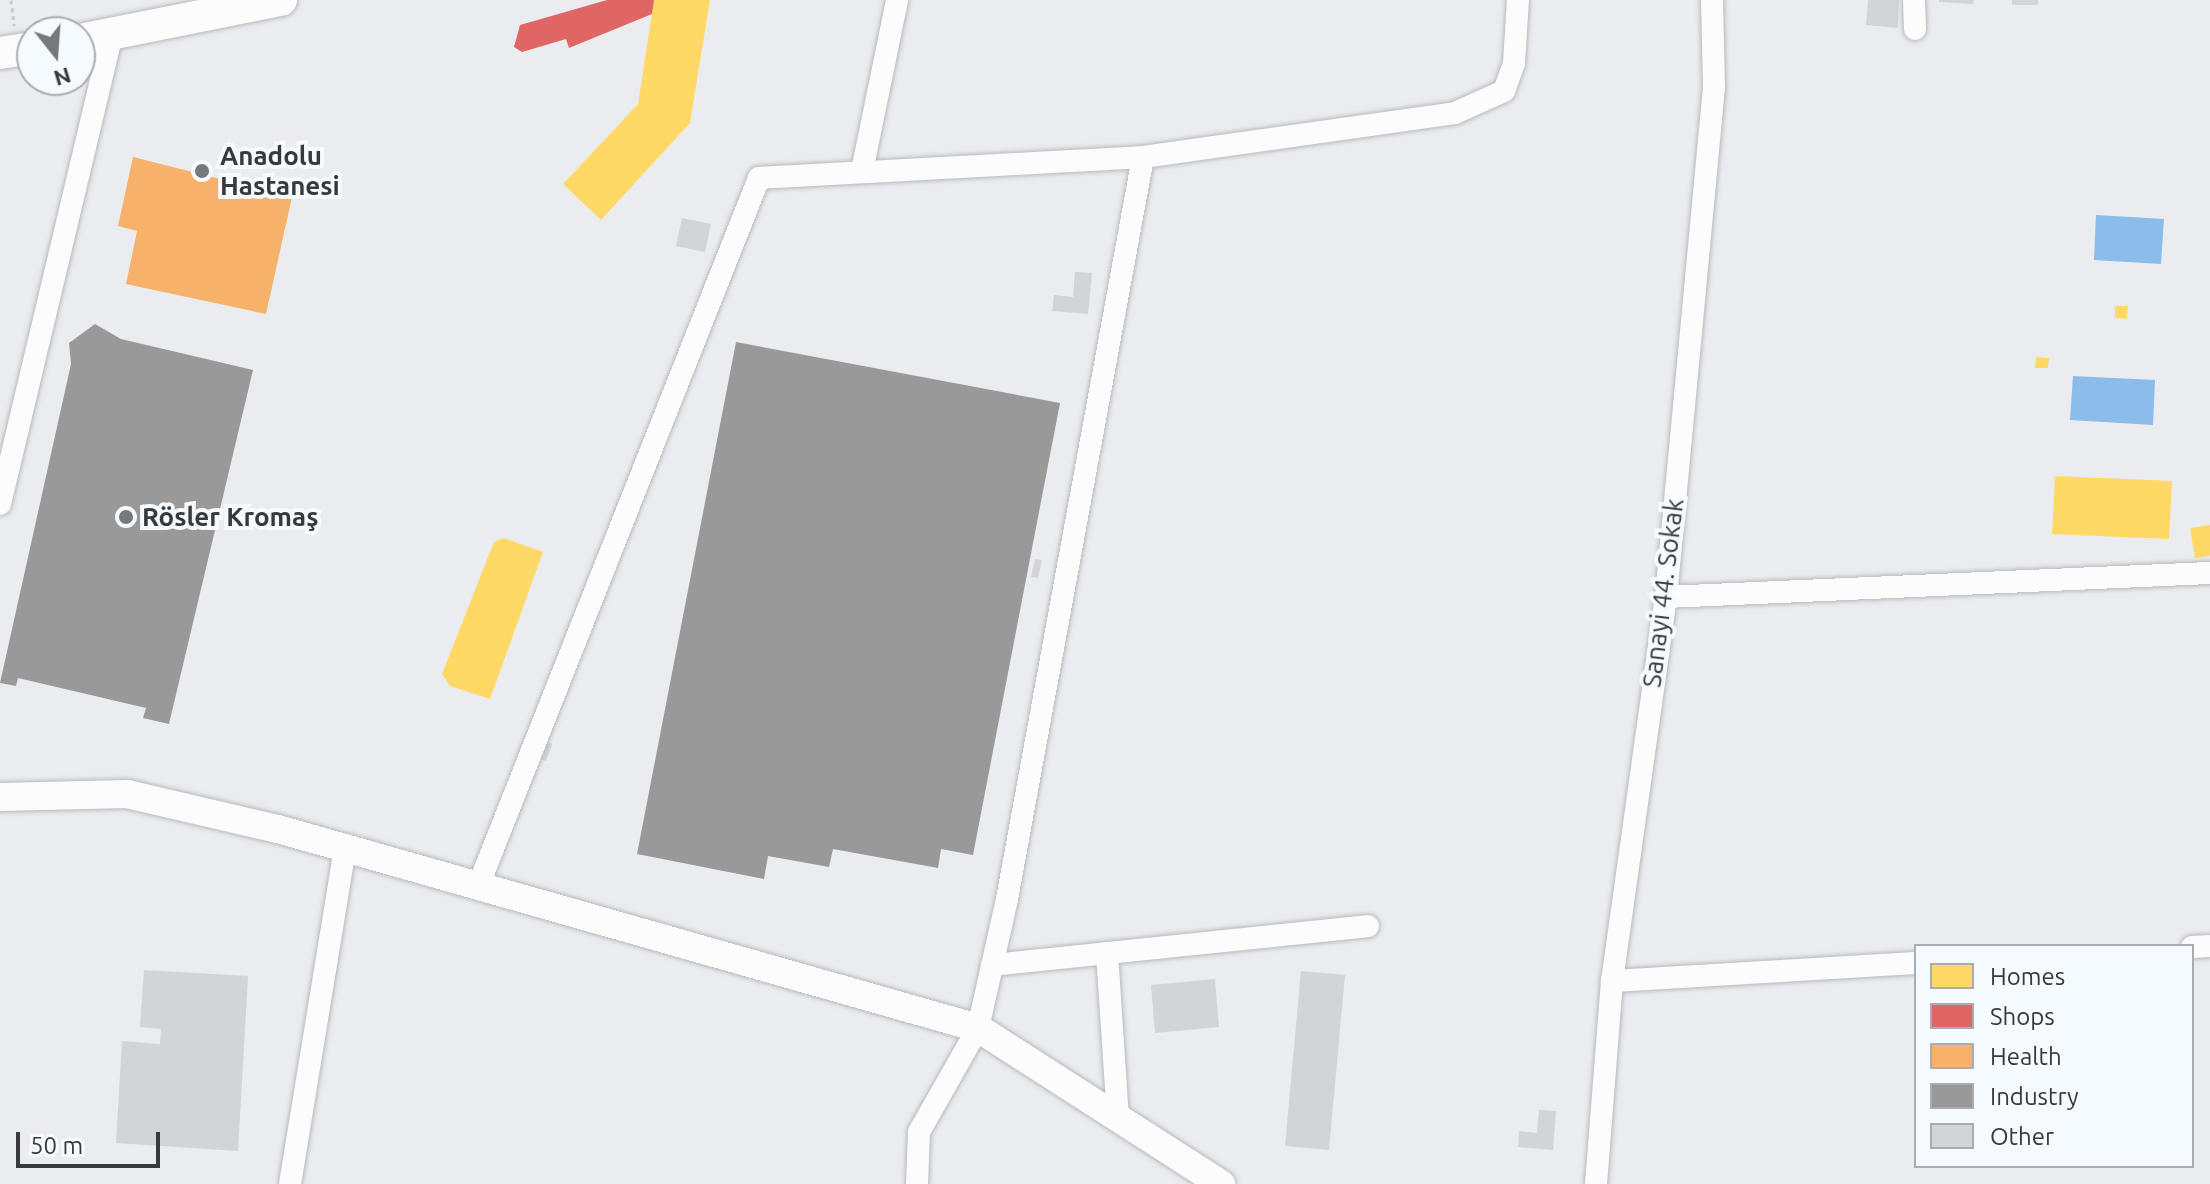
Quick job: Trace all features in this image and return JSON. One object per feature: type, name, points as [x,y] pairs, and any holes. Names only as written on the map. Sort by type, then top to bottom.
[{"type":"main road","points":[[96,37],[281,0]]},
{"type":"street","points":[[862,171],[897,0]]},
{"type":"street","points":[[479,884],[759,178],[1143,157],[1455,113],[1504,91],[1514,63],[1518,0]]},
{"type":"street","name":"Sanayi 44. Sokak","points":[[1596,1184],[1612,981],[1666,597],[1714,87],[1712,0]]},
{"type":"street","points":[[1914,0],[1915,29]]},
{"type":"street","points":[[0,504],[112,34]]},
{"type":"street","points":[[917,1184],[919,1132],[978,1028],[992,965],[1143,157]]},
{"type":"street","points":[[1666,597],[2210,573]]},
{"type":"street","points":[[0,797],[127,794],[345,847],[978,1028],[1221,1184]]},
{"type":"street","points":[[290,1184],[345,847]]},
{"type":"street","points":[[992,965],[1368,926]]},
{"type":"street","points":[[1107,953],[1118,1117]]},
{"type":"street","points":[[1612,981],[1914,963]]},
{"type":"path","points":[[11,0],[15,42]]},
{"type":"water","points":[[2096,215],[2164,219],[2161,264],[2094,260]]},
{"type":"water","points":[[2073,376],[2155,380],[2153,425],[2070,420]]},
{"type":"building: Homes","points":[[654,0],[710,0],[690,123],[601,220],[563,184],[638,104]]},
{"type":"building: Homes","points":[[2115,306],[2128,306],[2127,319],[2115,318]]},
{"type":"building: Homes","points":[[2036,357],[2049,358],[2048,368],[2035,368]]},
{"type":"building: Homes","points":[[2055,476],[2172,481],[2169,539],[2052,534]]},
{"type":"building: Homes","points":[[2210,525],[2210,556],[2195,558],[2190,528]]},
{"type":"building: Homes","points":[[504,538],[543,552],[490,699],[450,686],[442,674],[494,542]]},
{"type":"building: Shops","points":[[607,0],[654,0],[652,14],[569,48],[566,39],[522,52],[514,47],[520,25]]},
{"type":"building: Health","points":[[133,157],[292,197],[266,314],[126,284],[137,231],[118,226]]},
{"type":"building: Industry","name":"Rösler Kromaş","points":[[95,324],[121,339],[253,370],[169,724],[143,718],[146,708],[18,678],[16,686],[0,683],[71,364],[69,343]]},
{"type":"building: Industry","points":[[736,342],[1060,403],[973,855],[941,849],[938,868],[833,849],[829,867],[768,856],[764,879],[637,854]]},
{"type":"building: Other","points":[[1868,0],[1899,0],[1898,28],[1866,25]]},
{"type":"building: Other","points":[[1939,0],[1974,0],[1973,4]]},
{"type":"building: Other","points":[[2012,0],[2038,0],[2038,5],[2012,5]]},
{"type":"building: Other","points":[[682,218],[711,224],[705,252],[676,246]]},
{"type":"building: Other","points":[[1075,272],[1092,273],[1088,314],[1052,311],[1054,295],[1073,297]]},
{"type":"building: Other","points":[[1035,559],[1042,560],[1038,578],[1031,577]]},
{"type":"building: Other","points":[[545,741],[552,744],[546,761],[538,758]]},
{"type":"building: Other","points":[[144,970],[248,976],[238,1151],[116,1143],[122,1041],[160,1044],[161,1029],[140,1027]]},
{"type":"building: Other","points":[[1301,971],[1345,975],[1329,1150],[1285,1146]]},
{"type":"building: Other","points":[[1215,979],[1219,1027],[1155,1033],[1151,985]]},
{"type":"building: Other","points":[[1539,1110],[1556,1111],[1553,1150],[1518,1147],[1519,1131],[1537,1133]]},
{"type":"place","name":"Anadolu Hastanesi","points":[[202,171]]},
{"type":"place","name":"Rösler Kromaş","points":[[126,517]]}]
